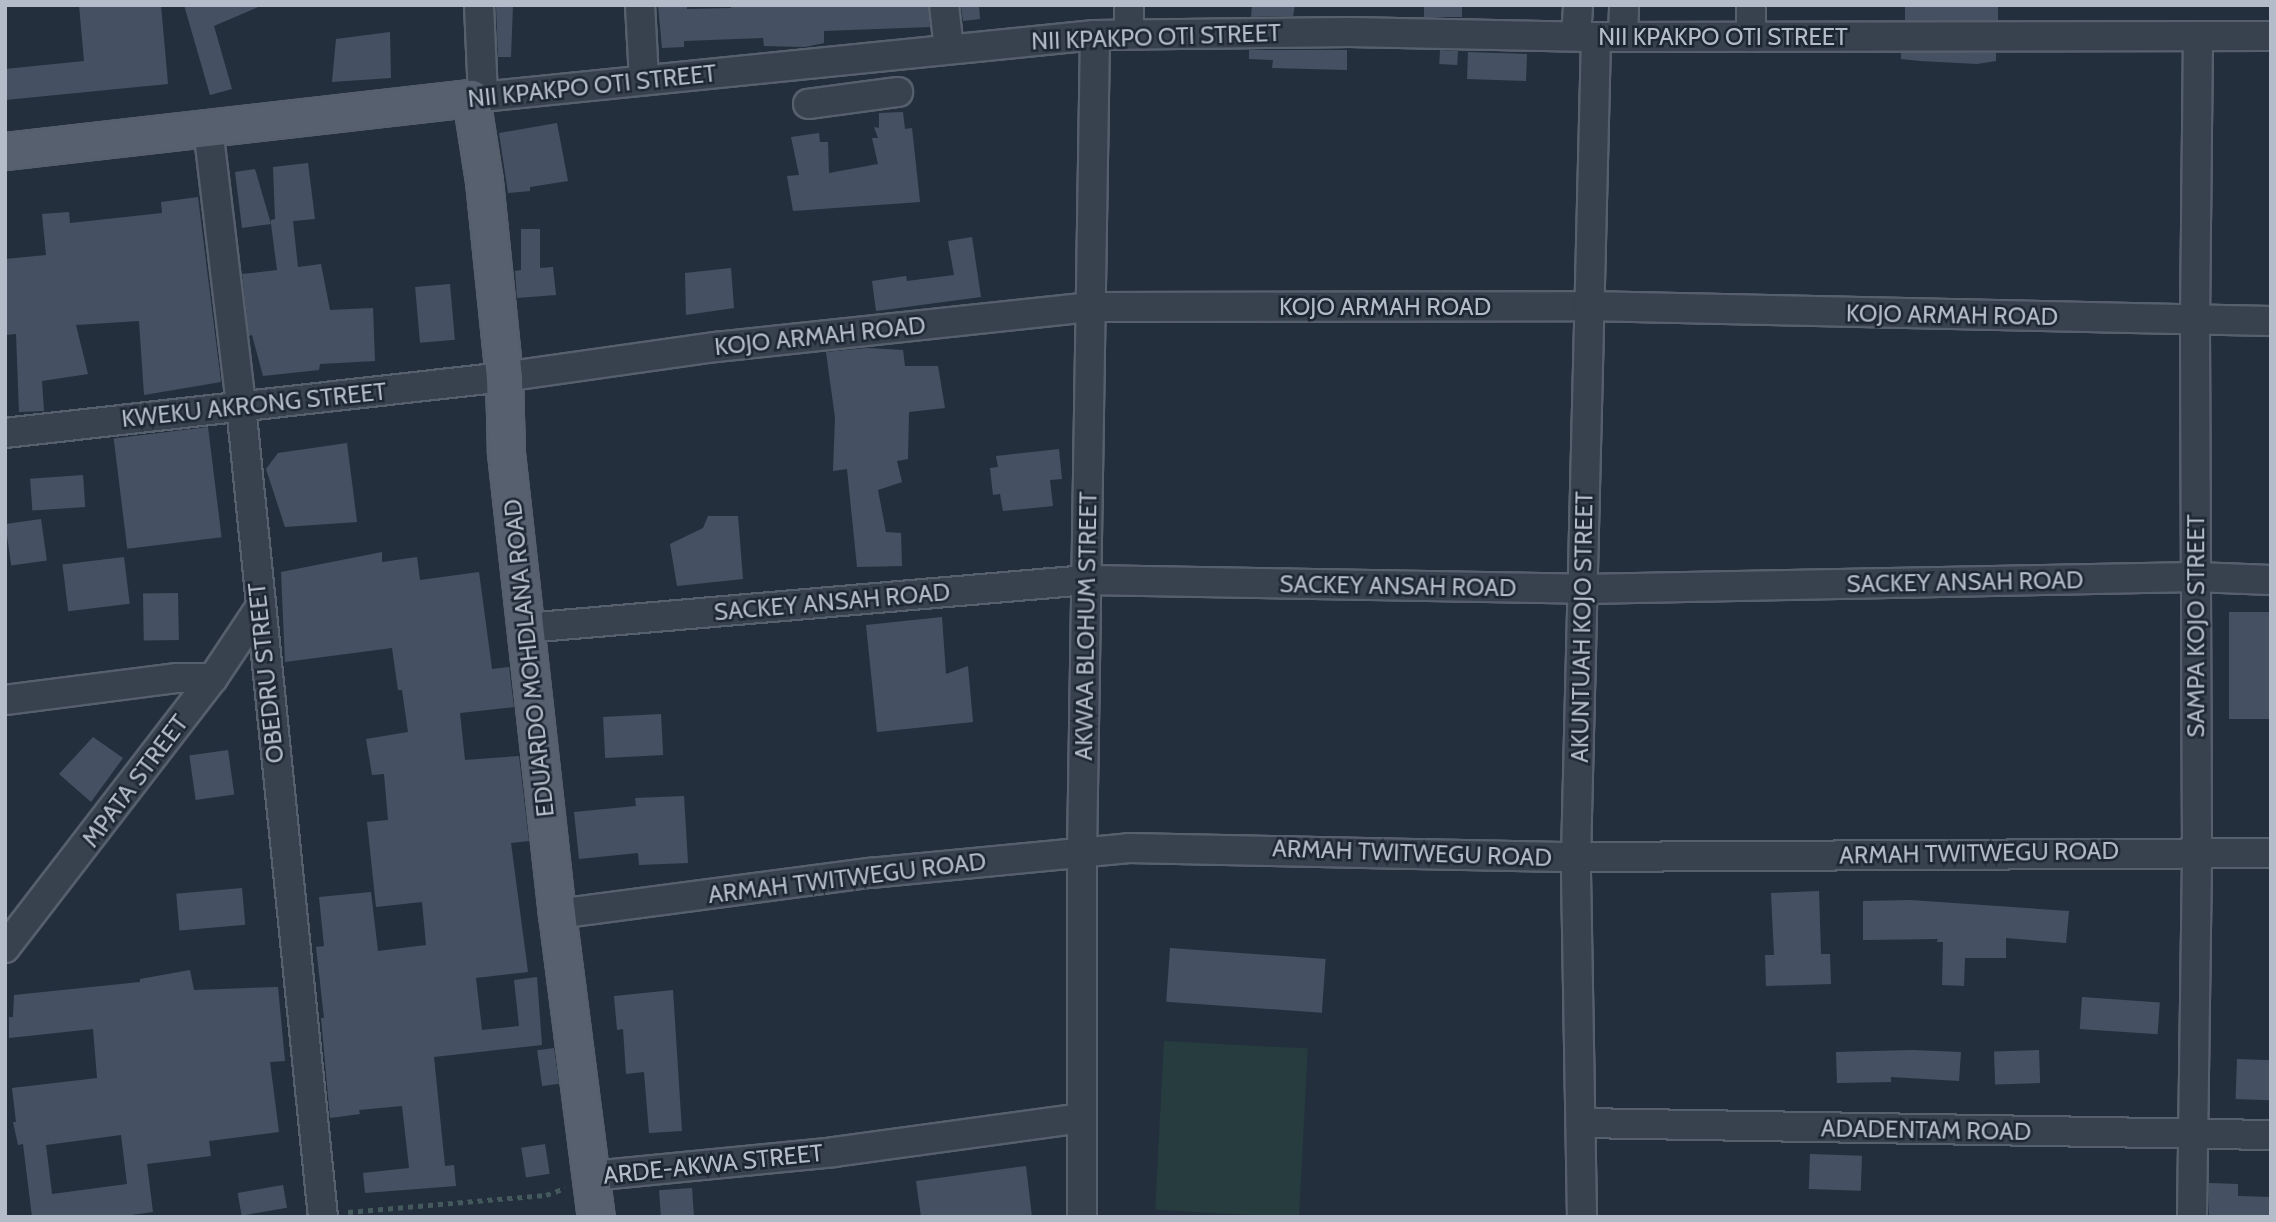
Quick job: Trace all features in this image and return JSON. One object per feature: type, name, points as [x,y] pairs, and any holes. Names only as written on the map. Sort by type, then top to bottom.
[{"type":"main road","name":"NII KPAKPO OTI STREET","points":[[5,151],[477,97]]},
{"type":"main road","name":"EDUARDO MOHDLANA ROAD","points":[[477,97],[504,377],[506,453],[557,914],[596,1217]]},
{"type":"street","points":[[477,97],[479,5]]},
{"type":"street","points":[[640,5],[644,78]]},
{"type":"street","points":[[944,5],[949,49]]},
{"type":"street","points":[[1129,5],[1129,34]]},
{"type":"street","points":[[1578,5],[1598,37],[1624,5]]},
{"type":"street","points":[[1751,5],[1751,37]]},
{"type":"street","name":"NII KPAKPO OTI STREET","points":[[477,97],[644,78],[1095,35],[1350,32],[1598,37],[2271,36]]},
{"type":"street","name":"AKWAA BLOHUM STREET","points":[[1082,1217],[1082,853],[1095,35]]},
{"type":"street","name":"SAMPA KOJO STREET","points":[[2192,1217],[2197,851],[2194,321],[2198,36]]},
{"type":"street","name":"AKUNTUAH KOJO STREET","points":[[1582,1217],[1576,857],[1584,589],[1587,306],[1598,37]]},
{"type":"street","points":[[830,61],[837,100]]},
{"type":"street","points":[[808,104],[898,92]]},
{"type":"street","name":"OBEDRU STREET","points":[[208,128],[241,406],[317,1216]]},
{"type":"street","name":"KOJO ARMAH ROAD","points":[[504,377],[716,346],[1092,307],[1587,306],[2271,321]]},
{"type":"street","name":"KWEKU AKRONG STREET","points":[[5,433],[504,377]]},
{"type":"street","name":"SACKEY ANSAH ROAD","points":[[526,628],[1087,580],[1584,589],[2196,577],[2271,580]]},
{"type":"street","name":"MPATA STREET","points":[[5,948],[213,678],[259,608]]},
{"type":"street","points":[[5,700],[176,678],[213,678]]},
{"type":"street","name":"ARMAH TWITWEGU ROAD","points":[[557,914],[870,873],[1129,848],[1204,847],[1576,857],[2197,851],[2271,853]]},
{"type":"street","name":"ARDE-AKWA STREET","points":[[591,1176],[834,1153],[1082,1118]]},
{"type":"street","name":"ADADENTAM ROAD","points":[[1582,1123],[2271,1135]]},
{"type":"path","name":"ARDE-AKWA STREET","points":[[317,1216],[546,1195],[591,1176]]},
{"type":"green space","points":[[1164,1041],[1308,1049],[1299,1217],[1155,1210]]},
{"type":"building","points":[[79,5],[161,5],[168,84],[5,100],[5,69],[84,61]]},
{"type":"building","points":[[184,5],[263,5],[214,26],[232,89],[210,95]]},
{"type":"building","points":[[496,5],[513,5],[511,57],[498,57]]},
{"type":"building","points":[[658,5],[687,5],[687,9],[731,8],[731,5],[928,5],[930,27],[824,31],[824,43],[805,47],[764,46],[763,38],[684,41],[684,47],[662,48]]},
{"type":"building","points":[[961,5],[979,5],[980,19],[963,21]]},
{"type":"building","points":[[1252,5],[1295,5],[1293,16],[1251,17]]},
{"type":"building","points":[[1424,5],[1462,5],[1462,17],[1424,17]]},
{"type":"building","points":[[1905,5],[1998,5],[1998,20],[1905,20]]},
{"type":"building","points":[[390,32],[391,78],[332,82],[336,39]]},
{"type":"building","points":[[1249,50],[1347,50],[1347,70],[1272,68],[1273,60],[1249,59]]},
{"type":"building","points":[[1440,50],[1458,51],[1457,65],[1439,64]]},
{"type":"building","points":[[1468,52],[1527,54],[1526,81],[1467,79]]},
{"type":"building","points":[[1901,53],[1996,53],[1996,61],[1977,64],[1920,61],[1901,59]]},
{"type":"building","points":[[903,112],[905,129],[912,128],[920,202],[793,211],[787,176],[799,175],[791,137],[819,133],[820,142],[828,142],[829,173],[878,164],[872,138],[878,138],[874,127],[879,128],[879,113]]},
{"type":"building","points":[[557,123],[568,181],[530,187],[530,191],[508,193],[499,133]]},
{"type":"building","points":[[308,163],[315,219],[293,221],[298,267],[321,264],[330,310],[373,308],[375,361],[320,364],[319,370],[263,376],[252,335],[249,336],[242,274],[277,270],[271,220],[275,219],[273,167]]},
{"type":"building","points":[[255,169],[271,224],[242,228],[235,172]]},
{"type":"building","points":[[198,197],[221,382],[144,395],[139,321],[76,325],[88,374],[42,381],[44,411],[19,412],[16,334],[5,335],[5,259],[46,255],[42,214],[69,212],[70,223],[162,213],[161,202]]},
{"type":"building","points":[[521,229],[540,229],[540,268],[553,267],[556,295],[517,298],[515,271],[521,270]]},
{"type":"building","points":[[972,237],[981,297],[876,311],[872,281],[906,276],[907,281],[954,275],[948,241]]},
{"type":"building","points":[[731,268],[734,308],[686,315],[685,273]]},
{"type":"building","points":[[450,284],[455,340],[420,343],[415,287]]},
{"type":"building","points":[[867,348],[903,350],[905,366],[938,366],[945,408],[909,412],[908,459],[897,461],[902,482],[878,490],[886,532],[901,533],[902,566],[857,567],[847,469],[833,471],[835,418],[826,352]]},
{"type":"building","points":[[208,427],[222,537],[127,549],[114,439]]},
{"type":"building","points":[[347,443],[357,522],[285,527],[266,469],[278,453]]},
{"type":"building","points":[[1059,449],[1062,479],[1050,480],[1053,506],[1003,511],[1000,494],[993,495],[990,468],[998,467],[996,456]]},
{"type":"building","points":[[83,475],[85,507],[32,511],[30,479]]},
{"type":"building","points":[[708,516],[738,516],[743,579],[677,586],[670,544],[703,528]]},
{"type":"building","points":[[41,519],[47,561],[11,566],[5,524]]},
{"type":"building","points":[[382,552],[382,562],[417,557],[420,580],[479,572],[492,669],[509,667],[514,707],[460,713],[465,760],[519,756],[529,841],[511,843],[528,972],[476,978],[482,1030],[519,1026],[514,980],[537,977],[542,1045],[434,1057],[445,1166],[454,1165],[456,1186],[365,1193],[363,1173],[409,1168],[402,1106],[359,1110],[360,1114],[330,1118],[321,1018],[324,1018],[316,947],[324,946],[319,897],[371,892],[378,951],[426,945],[422,902],[376,907],[367,822],[388,820],[384,774],[372,775],[366,739],[408,732],[392,648],[285,662],[281,572]]},
{"type":"building","points":[[124,557],[130,604],[68,611],[62,565]]},
{"type":"building","points":[[178,593],[179,640],[144,641],[143,594]]},
{"type":"building","points":[[2229,612],[2271,612],[2271,719],[2229,719]]},
{"type":"building","points":[[942,617],[946,674],[968,666],[973,722],[877,732],[866,625]]},
{"type":"building","points":[[661,714],[663,755],[605,758],[603,717]]},
{"type":"building","points":[[93,737],[123,758],[91,802],[59,774]]},
{"type":"building","points":[[228,750],[234,795],[196,800],[189,755]]},
{"type":"building","points":[[684,796],[688,863],[639,865],[638,853],[579,859],[574,812],[636,806],[635,798]]},
{"type":"building","points":[[242,888],[245,925],[179,931],[176,894]]},
{"type":"building","points":[[1819,891],[1821,954],[1830,954],[1831,984],[1766,986],[1765,955],[1774,955],[1771,893]]},
{"type":"building","points":[[1910,900],[2069,911],[2066,943],[2006,938],[2006,958],[1965,958],[1964,986],[1942,985],[1943,942],[1937,942],[1938,939],[1863,940],[1863,901]]},
{"type":"building","points":[[1170,948],[1326,959],[1322,1013],[1166,1002]]},
{"type":"building","points":[[190,970],[194,990],[278,987],[285,1061],[270,1062],[279,1132],[209,1141],[211,1156],[147,1164],[153,1212],[117,1217],[32,1217],[23,1144],[18,1145],[13,1122],[16,1122],[12,1088],[97,1078],[93,1029],[9,1038],[9,1017],[13,1017],[14,995],[140,982],[140,979]],"holes":[[[121,1135],[127,1184],[52,1194],[46,1145]]]},
{"type":"building","points":[[673,990],[682,1131],[649,1133],[644,1072],[626,1074],[623,1029],[617,1030],[614,996]]},
{"type":"building","points":[[2082,997],[2160,1002],[2158,1034],[2080,1029]]},
{"type":"building","points":[[554,1048],[559,1084],[542,1086],[537,1050]]},
{"type":"building","points":[[2039,1050],[2040,1083],[1995,1085],[1994,1052]]},
{"type":"building","points":[[1836,1052],[1961,1052],[1959,1081],[1891,1077],[1891,1082],[1837,1083]]},
{"type":"building","points":[[2237,1059],[2271,1060],[2270,1100],[2236,1099]]},
{"type":"building","points":[[545,1144],[550,1174],[526,1177],[521,1148]]},
{"type":"building","points":[[1810,1154],[1862,1156],[1861,1191],[1809,1189]]},
{"type":"building","points":[[1026,1166],[1032,1217],[921,1217],[916,1181]]},
{"type":"building","points":[[2209,1183],[2238,1184],[2238,1196],[2271,1197],[2271,1217],[2209,1217]]},
{"type":"building","points":[[283,1185],[287,1208],[242,1216],[238,1193]]},
{"type":"building","points":[[692,1188],[694,1217],[661,1217],[659,1190]]}]
